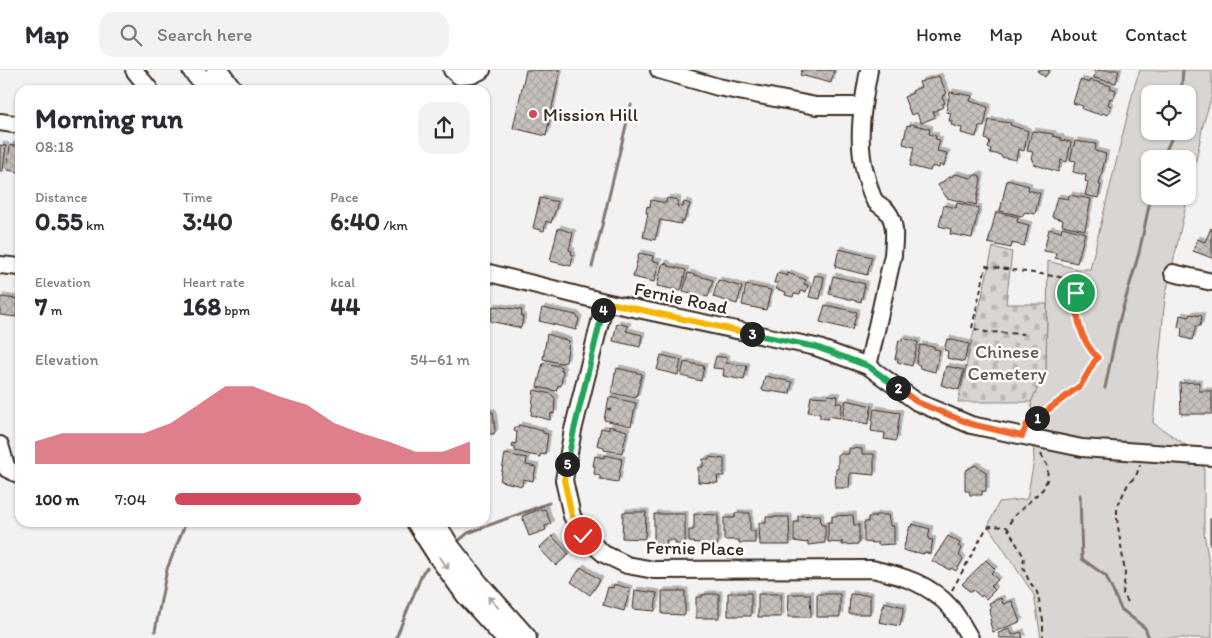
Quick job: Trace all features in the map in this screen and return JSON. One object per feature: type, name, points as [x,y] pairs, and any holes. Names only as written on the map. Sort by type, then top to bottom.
[{"type":"main road","points":[[193,70],[206,85]]},
{"type":"main road","points":[[217,70],[228,85]]},
{"type":"main road","points":[[420,527],[466,594],[506,638]]},
{"type":"main road","points":[[437,527],[450,548],[478,584],[526,638]]},
{"type":"street","points":[[134,70],[146,85]]},
{"type":"street","points":[[452,70],[460,76],[472,75],[482,70]]},
{"type":"street","points":[[659,70],[718,86],[800,104],[863,106]]},
{"type":"street","points":[[868,366],[893,255],[894,242],[892,217],[875,201],[862,159],[863,106],[869,70]]},
{"type":"street","points":[[0,122],[15,124]]},
{"type":"street","points":[[0,265],[15,266]]},
{"type":"street","points":[[1173,272],[1212,282]]},
{"type":"street","name":"Fernie Road","points":[[490,273],[605,302],[816,347],[868,366],[917,402],[971,424],[1082,448],[1212,457]]},
{"type":"street","name":"Fernie Place","points":[[605,302],[564,480],[572,516],[583,536],[604,554],[627,565],[654,570],[872,569],[905,577],[932,590],[952,609],[970,638]]},
{"type":"street","points":[[0,444],[7,468],[15,472]]},
{"type":"path","points":[[1007,528],[1014,516],[1043,489],[1047,480],[1048,467],[1040,452],[1022,436],[1027,424],[1081,385],[1098,358],[1087,345],[1079,329],[1074,286],[1069,280],[986,266],[974,329],[986,332],[1024,334]]},
{"type":"path","points":[[1128,602],[1123,594],[1125,573],[1117,507],[1128,484],[1136,476],[1144,453]]},
{"type":"path","points":[[945,603],[986,529],[990,526],[1007,528]]},
{"type":"path","points":[[1007,528],[1024,557],[1024,567],[1028,581],[1038,592],[1044,638]]},
{"type":"green space","points":[[1140,70],[1212,70],[1212,95],[1203,125],[1196,161],[1196,150],[1141,150],[1141,205],[1186,205],[1165,298],[1153,423],[1204,457],[1204,533],[1212,582],[1212,638],[1041,638],[1034,595],[988,526],[999,502],[1027,499],[1034,460],[1031,402],[1046,369],[1048,261],[1077,269],[1090,269]]},
{"type":"green space","name":"Chinese Cemetery","points":[[993,247],[1012,252],[1006,304],[1047,304],[1046,369],[1031,402],[958,402]]},
{"type":"building","name":"Mission Hill","points":[[526,70],[560,70],[546,136],[513,128]]},
{"type":"building","points":[[802,70],[834,70],[831,83],[800,75]]},
{"type":"building","points":[[1038,70],[1050,70],[1045,77]]},
{"type":"building","points":[[1091,70],[1119,70],[1116,83],[1094,78],[1095,71]]},
{"type":"building","points":[[939,76],[947,94],[942,96],[945,103],[942,104],[943,107],[933,112],[936,117],[921,123],[917,113],[911,115],[904,97],[921,87],[919,82]]},
{"type":"building","points":[[1080,80],[1090,83],[1090,80],[1111,86],[1110,88],[1116,90],[1113,99],[1110,98],[1108,105],[1111,106],[1108,115],[1102,113],[1101,115],[1082,109],[1083,106],[1073,103]]},
{"type":"building","points":[[950,92],[972,96],[970,101],[988,107],[984,127],[979,126],[976,137],[961,133],[962,128],[951,125],[952,121],[949,121],[951,113],[946,112]]},
{"type":"building","points":[[989,120],[1011,123],[1010,125],[1028,131],[1024,151],[1018,149],[1016,160],[990,153],[991,149],[988,148],[990,141],[985,139]]},
{"type":"building","points":[[911,124],[930,129],[929,134],[936,136],[935,139],[940,140],[937,151],[947,153],[944,166],[940,164],[939,168],[932,166],[930,171],[910,166],[914,147],[903,144],[907,125],[910,126]]},
{"type":"building","points":[[1032,131],[1053,134],[1053,136],[1061,138],[1061,140],[1071,142],[1067,162],[1061,160],[1058,172],[1033,164],[1034,160],[1031,159],[1033,152],[1027,151]]},
{"type":"building","points":[[1075,141],[1096,144],[1095,151],[1106,154],[1098,198],[1085,195],[1088,182],[1085,181],[1086,175],[1073,172],[1076,161],[1070,160]]},
{"type":"building","points":[[0,145],[6,146],[3,171],[0,171]]},
{"type":"building","points":[[10,145],[15,146],[15,171],[7,170]]},
{"type":"building","points":[[955,174],[972,178],[975,175],[979,175],[981,179],[976,205],[947,198],[938,185]]},
{"type":"building","points":[[1007,180],[1029,186],[1028,190],[1040,193],[1035,214],[1025,212],[1022,216],[1000,211]]},
{"type":"building","points":[[1069,195],[1091,199],[1085,230],[1062,225],[1063,220],[1052,217],[1057,197],[1068,199]]},
{"type":"building","points":[[540,198],[558,202],[551,223],[546,221],[544,231],[533,228]]},
{"type":"building","points":[[667,198],[678,200],[677,206],[683,207],[684,202],[690,204],[684,221],[681,221],[681,224],[660,220],[655,240],[643,237],[648,213],[646,213],[647,206],[650,207],[651,200],[666,203]]},
{"type":"building","points":[[957,203],[979,208],[972,238],[950,234],[951,229],[939,226],[944,205],[956,208]]},
{"type":"building","points":[[996,212],[1018,217],[1017,222],[1029,225],[1024,246],[1012,243],[1011,248],[988,243]]},
{"type":"building","points":[[1062,227],[1085,233],[1077,263],[1055,258],[1056,253],[1044,251],[1049,229],[1061,232]]},
{"type":"building","points":[[558,228],[573,233],[569,250],[572,251],[571,254],[573,255],[571,266],[550,261]]},
{"type":"building","points":[[1211,228],[1212,258],[1193,251],[1197,239],[1205,242]]},
{"type":"building","points":[[839,249],[872,257],[867,275],[835,267]]},
{"type":"building","points":[[639,253],[653,256],[652,261],[659,262],[654,282],[633,277]]},
{"type":"building","points":[[664,263],[668,266],[686,270],[681,291],[657,286]]},
{"type":"building","points":[[688,273],[713,280],[708,297],[683,291]]},
{"type":"building","points":[[777,273],[788,276],[788,273],[806,280],[804,284],[808,285],[806,292],[801,291],[800,295],[794,294],[793,297],[785,295],[786,292],[776,289],[778,283],[774,283]]},
{"type":"building","points":[[815,275],[824,277],[820,299],[809,297]]},
{"type":"building","points":[[833,276],[865,284],[861,302],[829,294]]},
{"type":"building","points":[[718,280],[742,287],[737,304],[713,297]]},
{"type":"building","points":[[746,285],[771,290],[766,310],[742,305]]},
{"type":"building","points":[[0,297],[15,299],[15,317],[0,315]]},
{"type":"building","points":[[825,305],[857,312],[852,330],[820,322]]},
{"type":"building","points":[[493,306],[522,310],[521,328],[490,321]]},
{"type":"building","points":[[542,308],[576,315],[579,319],[576,330],[539,321]]},
{"type":"building","points":[[1190,314],[1202,316],[1200,326],[1196,326],[1192,340],[1181,337],[1182,328],[1178,327],[1180,315],[1189,317]]},
{"type":"building","points":[[617,323],[628,326],[626,331],[642,335],[640,347],[613,341]]},
{"type":"building","points":[[547,334],[569,341],[566,362],[560,363],[543,359]]},
{"type":"building","points":[[902,338],[918,342],[912,366],[897,362],[898,359],[895,359],[899,340],[902,341]]},
{"type":"building","points":[[947,339],[969,344],[964,362],[947,358],[948,351],[944,350]]},
{"type":"building","points":[[920,345],[935,347],[934,349],[940,350],[935,372],[919,368],[920,365],[916,364]]},
{"type":"building","points":[[661,355],[681,360],[678,375],[657,370]]},
{"type":"building","points":[[716,356],[727,358],[726,363],[747,366],[744,380],[723,376],[724,369],[713,368]]},
{"type":"building","points":[[684,362],[704,366],[701,381],[681,376]]},
{"type":"building","points":[[543,363],[560,366],[561,370],[563,370],[561,386],[558,385],[556,391],[537,387]]},
{"type":"building","points":[[946,366],[964,370],[959,390],[941,385]]},
{"type":"building","points":[[617,368],[642,374],[636,398],[612,393]]},
{"type":"building","points":[[765,376],[792,382],[790,394],[762,390]]},
{"type":"building","points":[[1199,382],[1199,391],[1212,391],[1212,414],[1181,414],[1180,383]]},
{"type":"building","points":[[534,390],[551,394],[555,398],[554,414],[551,413],[550,420],[531,415]]},
{"type":"building","points":[[828,395],[838,396],[836,403],[842,403],[840,418],[828,416],[828,419],[820,418],[820,414],[808,412],[811,396],[827,397]]},
{"type":"building","points":[[609,397],[636,403],[631,426],[604,420],[606,409],[611,409],[607,408]]},
{"type":"building","points":[[846,400],[872,406],[868,424],[842,419]]},
{"type":"building","points":[[874,409],[900,413],[896,441],[884,439],[885,433],[871,431]]},
{"type":"building","points":[[490,412],[493,412],[494,434],[490,434]]},
{"type":"building","points":[[519,425],[548,434],[545,455],[540,454],[540,457],[515,451],[515,448],[512,447],[513,443],[516,444],[517,432],[514,431],[515,427],[518,428]]},
{"type":"building","points":[[609,426],[627,431],[622,453],[604,450],[604,447],[597,445],[601,428],[609,430]]},
{"type":"building","points":[[849,448],[862,449],[862,454],[874,454],[874,475],[852,473],[850,474],[849,488],[835,488],[838,454],[849,454]]},
{"type":"building","points":[[505,454],[527,458],[526,465],[536,467],[533,481],[523,479],[522,486],[500,481]]},
{"type":"building","points":[[605,455],[622,459],[618,482],[600,479],[600,476],[594,474],[595,456],[604,458]]},
{"type":"building","points":[[709,457],[724,459],[724,476],[717,476],[718,483],[698,482],[698,467],[703,467],[703,459],[709,459]]},
{"type":"building","points":[[975,465],[986,472],[986,491],[982,491],[982,495],[970,495],[969,491],[965,491],[965,471]]},
{"type":"building","points":[[545,509],[551,524],[545,526],[546,530],[529,536],[522,516]]},
{"type":"building","points":[[623,512],[646,512],[645,539],[622,538]]},
{"type":"building","points":[[735,513],[750,513],[750,531],[755,531],[755,543],[739,543],[739,540],[724,540],[724,518],[735,518]]},
{"type":"building","points":[[654,514],[685,514],[685,544],[675,544],[675,540],[666,540],[667,545],[654,545]]},
{"type":"building","points":[[694,514],[718,515],[718,545],[700,545],[700,543],[689,542],[689,530],[694,530]]},
{"type":"building","points":[[820,515],[821,525],[825,525],[825,543],[808,545],[808,541],[807,543],[794,541],[794,522],[798,522],[798,516]]},
{"type":"building","points":[[853,515],[854,525],[859,525],[859,544],[842,545],[842,541],[841,543],[828,542],[828,522],[832,522],[832,516]]},
{"type":"building","points":[[875,515],[888,515],[890,526],[894,526],[894,544],[878,545],[878,542],[864,542],[864,522],[868,522],[868,517],[875,517]]},
{"type":"building","points":[[766,517],[789,517],[790,545],[760,545],[759,523],[766,523]]},
{"type":"building","points":[[1210,519],[1212,519],[1212,545],[1210,545]]},
{"type":"building","points":[[912,524],[930,529],[928,539],[933,540],[930,554],[903,550]]},
{"type":"building","points":[[552,536],[569,554],[556,566],[539,548]]},
{"type":"building","points":[[948,536],[960,543],[958,546],[962,548],[959,556],[963,559],[956,571],[932,561]]},
{"type":"building","points":[[986,560],[995,569],[991,573],[998,580],[991,586],[995,590],[986,599],[973,590],[972,592],[968,590],[962,584]]},
{"type":"building","points":[[581,567],[600,580],[590,595],[571,582]]},
{"type":"building","points":[[614,584],[630,589],[624,611],[603,605],[608,587],[613,588]]},
{"type":"building","points":[[635,590],[657,593],[655,611],[633,609]]},
{"type":"building","points":[[662,591],[685,591],[685,615],[662,614]]},
{"type":"building","points":[[728,593],[751,593],[751,616],[728,616]]},
{"type":"building","points":[[719,594],[719,618],[696,618],[696,597],[702,597],[702,595]]},
{"type":"building","points":[[758,594],[781,594],[781,617],[758,617]]},
{"type":"building","points":[[789,594],[810,594],[811,617],[788,617]]},
{"type":"building","points":[[817,594],[840,594],[840,617],[817,617]]},
{"type":"building","points":[[850,594],[870,595],[870,614],[849,614]]},
{"type":"building","points":[[1001,598],[1003,604],[1012,601],[1020,622],[993,632],[990,623],[992,618],[989,603]]},
{"type":"building","points":[[884,602],[904,607],[900,626],[879,622]]},
{"type":"building","points":[[1010,629],[1012,635],[1021,632],[1023,638],[1000,638],[998,633]]},
{"type":"waterway","points":[[1182,85],[1183,70]]},
{"type":"waterway","points":[[592,267],[631,105]]},
{"type":"waterway","points":[[1166,150],[1171,140]]},
{"type":"waterway","points":[[1105,388],[1118,325],[1139,253],[1149,205]]},
{"type":"waterway","points":[[1080,495],[1082,559],[1106,576],[1121,609],[1145,628],[1149,638]]},
{"type":"waterway","points":[[490,525],[549,503]]},
{"type":"waterway","points":[[155,631],[167,569],[184,527]]},
{"type":"waterway","points":[[457,542],[468,533],[484,527]]},
{"type":"waterway","points":[[396,638],[423,572],[427,568]]},
{"type":"place","name":"Mission Hill","points":[[533,114]]},
{"type":"route","points":[[583,536],[572,516],[564,480],[605,302],[816,347],[868,366],[917,402],[971,424],[1022,436],[1027,424],[1081,385],[1098,358],[1087,345],[1079,329],[1076,293]]}]
